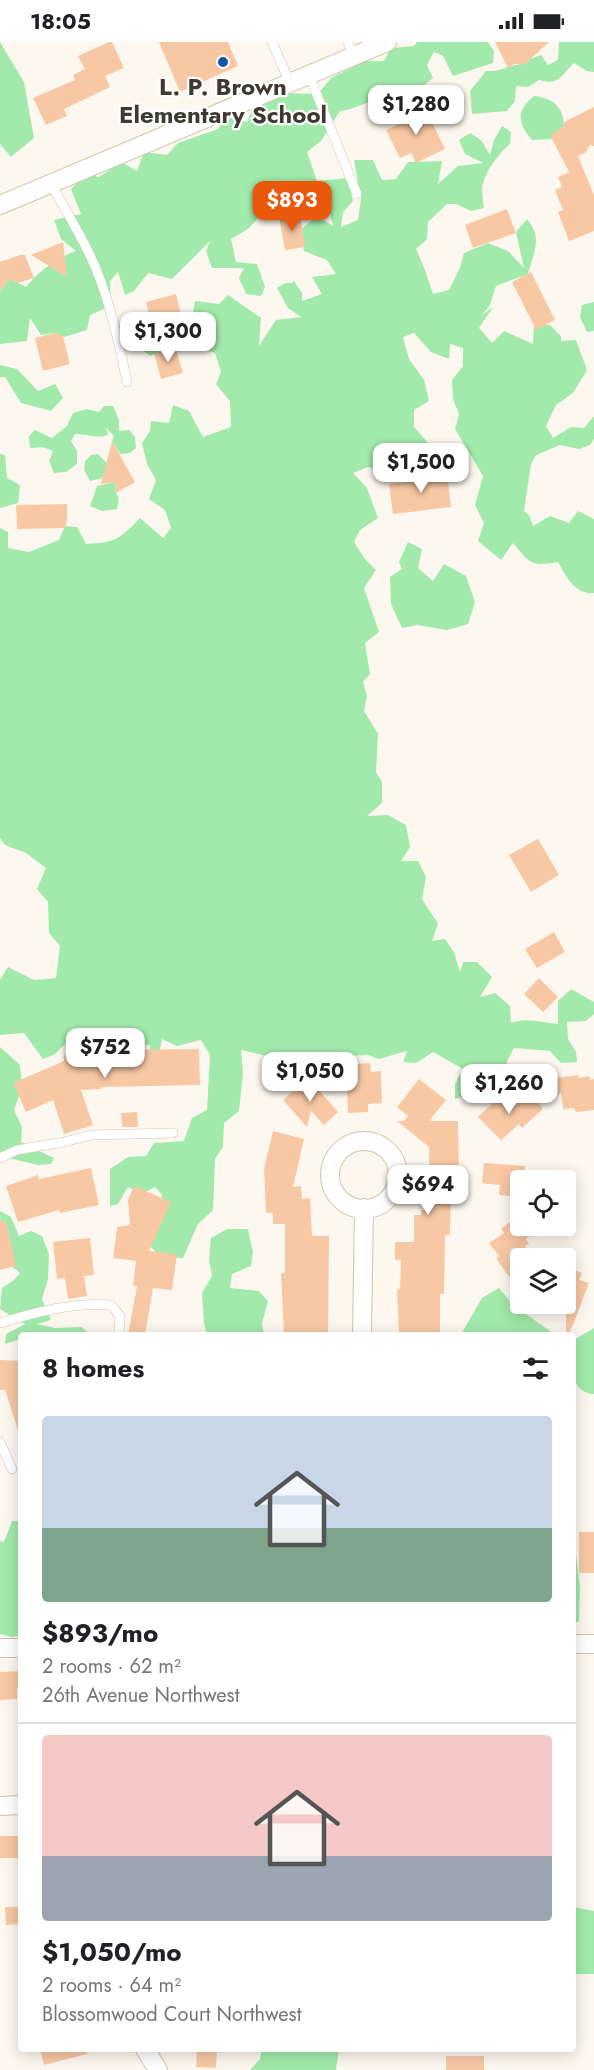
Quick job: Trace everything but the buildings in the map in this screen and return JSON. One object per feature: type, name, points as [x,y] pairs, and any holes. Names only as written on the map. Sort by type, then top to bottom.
[{"type":"street","points":[[0,205],[309,75],[351,49],[387,42]]},
{"type":"street","points":[[362,1332],[364,1208]]},
{"type":"street","points":[[576,1644],[594,1644]]},
{"type":"street","points":[[0,1648],[18,1648]]},
{"type":"street","points":[[0,1806],[18,1805]]},
{"type":"street","points":[[147,2052],[158,2070]]},
{"type":"lane","points":[[272,42],[290,83]]},
{"type":"lane","points":[[309,75],[357,194]]},
{"type":"lane","points":[[51,184],[100,277],[128,382]]},
{"type":"lane","points":[[0,1158],[17,1150],[91,1135],[173,1133]]},
{"type":"lane","points":[[0,1323],[81,1305],[111,1305],[120,1316],[119,1332]]},
{"type":"lane","points":[[0,1442],[12,1469]]},
{"type":"green space","points":[[0,42],[24,82],[34,138],[11,157],[0,144]]},
{"type":"green space","points":[[417,42],[488,42],[494,51],[493,63],[453,76],[443,56],[434,52],[427,65],[433,78],[423,86],[410,86],[401,94],[385,98],[394,108],[387,122],[374,117],[370,102],[340,111],[321,141],[307,152],[317,181],[348,178],[353,201],[343,212],[341,227],[358,220],[361,199],[354,160],[373,160],[382,180],[396,179],[408,162],[442,161],[438,184],[458,166],[483,163],[465,154],[459,140],[470,133],[481,140],[490,155],[494,140],[502,126],[511,132],[510,144],[492,164],[483,183],[484,208],[471,211],[456,204],[447,204],[428,222],[427,239],[416,249],[433,294],[449,290],[460,268],[464,253],[488,243],[508,251],[524,268],[516,232],[527,219],[532,226],[536,245],[528,274],[496,286],[490,305],[482,315],[493,307],[479,328],[492,343],[504,331],[533,344],[534,324],[550,325],[561,336],[561,341],[576,340],[587,370],[573,393],[556,405],[546,426],[553,438],[571,427],[584,428],[594,416],[594,439],[590,445],[579,449],[560,445],[536,455],[531,464],[524,511],[529,515],[533,526],[550,516],[569,523],[578,511],[594,519],[594,593],[587,593],[576,588],[558,562],[542,564],[531,562],[513,543],[501,560],[478,541],[484,523],[475,505],[483,476],[455,429],[459,414],[453,399],[452,380],[463,366],[463,348],[450,344],[449,359],[431,352],[414,333],[403,337],[409,359],[424,380],[429,401],[414,410],[414,427],[429,444],[420,453],[426,468],[414,476],[368,467],[353,473],[367,488],[378,518],[360,530],[354,542],[365,559],[376,570],[364,588],[379,632],[365,643],[370,674],[363,682],[367,696],[364,711],[378,734],[376,772],[382,782],[382,803],[367,816],[388,815],[406,825],[410,847],[401,861],[418,861],[426,877],[422,899],[438,924],[432,941],[445,939],[454,952],[460,972],[463,962],[477,962],[492,977],[480,997],[495,993],[510,1006],[511,1023],[529,1020],[558,1024],[558,1001],[571,989],[594,1002],[594,1014],[586,1021],[567,1022],[568,1039],[576,1052],[577,1062],[561,1063],[550,1051],[514,1048],[507,1061],[509,1079],[495,1087],[455,1099],[455,1084],[463,1069],[433,1052],[416,1063],[403,1062],[407,1051],[379,1059],[368,1055],[320,1057],[297,1062],[284,1071],[267,1056],[241,1050],[243,1073],[239,1111],[224,1123],[223,1147],[215,1159],[213,1210],[198,1224],[183,1258],[161,1257],[149,1245],[162,1195],[155,1187],[142,1194],[128,1187],[118,1204],[110,1206],[110,1169],[128,1157],[146,1156],[154,1143],[184,1141],[192,1118],[207,1110],[210,1055],[201,1040],[177,1046],[162,1039],[157,1065],[150,1065],[150,1045],[112,1042],[96,1050],[69,1040],[55,1054],[43,1059],[24,1033],[0,1035],[0,980],[8,967],[34,980],[56,978],[60,946],[49,933],[48,902],[37,889],[46,868],[26,853],[5,845],[0,838],[0,528],[8,532],[8,548],[29,552],[59,540],[65,526],[77,527],[86,544],[96,543],[116,539],[140,518],[163,538],[171,528],[165,510],[149,499],[156,480],[147,464],[142,443],[150,431],[151,421],[169,423],[173,405],[189,411],[203,437],[231,427],[230,401],[216,384],[221,372],[215,353],[182,347],[150,356],[137,345],[134,331],[144,317],[160,319],[170,328],[180,330],[192,318],[195,301],[219,304],[228,295],[261,318],[259,346],[276,320],[301,317],[288,308],[277,288],[294,281],[302,293],[302,301],[322,294],[312,277],[336,274],[327,260],[304,251],[299,231],[317,216],[333,226],[328,205],[298,201],[258,218],[248,229],[231,239],[236,262],[257,264],[265,287],[261,296],[246,294],[239,278],[244,268],[212,268],[206,251],[210,241],[172,279],[148,273],[134,291],[125,295],[118,272],[110,281],[111,306],[90,315],[87,330],[64,337],[55,333],[41,335],[30,318],[27,341],[0,344],[0,291],[10,279],[26,287],[48,266],[76,251],[61,239],[54,220],[81,214],[71,189],[86,174],[99,177],[121,162],[137,171],[144,152],[167,155],[178,143],[218,129],[226,116],[247,122],[253,108],[278,93],[318,94],[331,78],[365,61],[384,61],[391,48],[414,46]]},
{"type":"green space","points":[[559,42],[594,42],[594,72],[587,71],[574,63],[556,81],[539,80],[528,87],[516,86],[515,101],[507,111],[472,114],[470,91],[486,71],[525,64],[530,59],[541,55],[548,65],[558,60]]},
{"type":"green space","points":[[534,96],[548,99],[560,110],[564,129],[552,139],[532,140],[523,128],[522,112]]},
{"type":"green space","points":[[594,302],[594,331],[587,332],[580,317],[582,305]]},
{"type":"green space","points":[[0,365],[17,369],[38,391],[55,384],[63,398],[51,411],[21,403],[5,377],[0,377]]},
{"type":"green space","points":[[104,406],[113,406],[119,420],[119,431],[129,430],[135,437],[136,448],[130,453],[120,454],[112,441],[114,436],[106,428],[108,435],[104,436],[75,434],[71,441],[77,451],[77,464],[66,472],[54,473],[49,461],[53,451],[43,447],[30,448],[29,436],[35,430],[52,438],[67,426],[73,413],[87,409],[99,412]]},
{"type":"green space","points":[[0,454],[5,455],[7,478],[20,485],[18,503],[0,508]]},
{"type":"green space","points":[[98,454],[107,463],[103,478],[90,481],[84,470],[85,461],[91,455]]},
{"type":"green space","points":[[115,482],[119,498],[117,509],[102,511],[90,506],[97,486]]},
{"type":"green space","points":[[408,542],[422,549],[418,568],[433,581],[444,564],[466,576],[475,602],[468,624],[447,630],[417,625],[402,628],[391,604],[390,577],[402,569],[399,562]]},
{"type":"green space","points":[[0,1047],[20,1065],[22,1088],[14,1110],[22,1127],[21,1142],[54,1158],[51,1164],[38,1165],[8,1158],[0,1162]]},
{"type":"green space","points":[[0,1211],[11,1217],[19,1236],[31,1231],[42,1236],[49,1254],[48,1279],[42,1299],[51,1320],[37,1324],[55,1328],[81,1327],[88,1332],[18,1332],[18,1340],[5,1344],[6,1334],[25,1324],[0,1309],[2,1288],[20,1273],[1,1258]]},
{"type":"green space","points":[[227,1229],[248,1229],[253,1252],[251,1266],[232,1274],[230,1288],[259,1291],[268,1301],[262,1323],[264,1332],[206,1332],[202,1293],[212,1276],[209,1259],[211,1238]]},
{"type":"green space","points":[[499,1288],[510,1301],[510,1314],[526,1314],[552,1332],[463,1332],[482,1298]]},
{"type":"green space","points":[[594,1328],[594,1394],[585,1392],[576,1382],[576,1338]]},
{"type":"green space","points":[[12,1521],[18,1521],[18,1636],[12,1637],[0,1634],[0,1541],[4,1542]]},
{"type":"green space","points":[[576,1555],[580,1587],[579,1621],[576,1622]]},
{"type":"green space","points":[[576,1908],[594,1911],[594,1974],[576,1974]]},
{"type":"green space","points":[[261,2052],[339,2052],[336,2070],[250,2070],[260,2059]]},
{"type":"place","name":"L. P. Brown Elementary School","points":[[223,62]]}]
